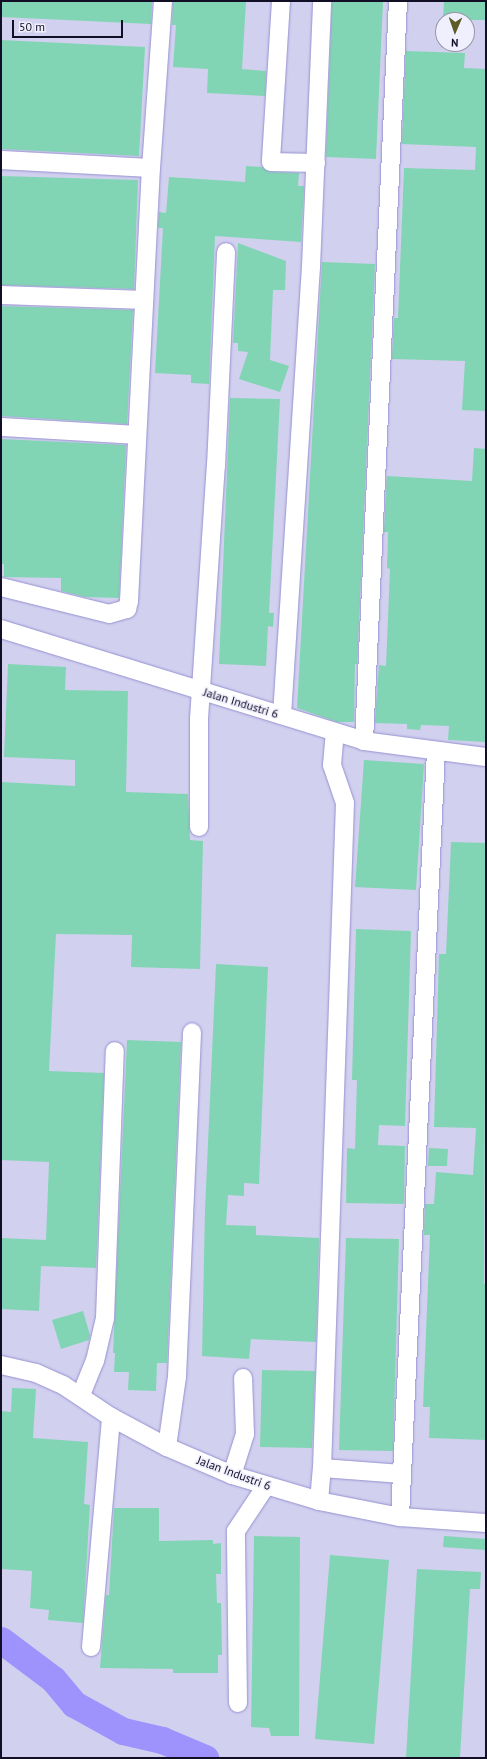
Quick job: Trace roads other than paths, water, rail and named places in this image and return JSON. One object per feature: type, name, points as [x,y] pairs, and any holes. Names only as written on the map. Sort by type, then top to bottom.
[{"type":"street","points":[[1,587],[109,614],[127,609],[138,435],[151,168],[163,1]]},
{"type":"street","points":[[281,1],[271,162],[316,163]]},
{"type":"street","points":[[282,715],[316,163],[322,1]]},
{"type":"street","points":[[364,741],[398,1]]},
{"type":"street","points":[[1,160],[151,168]]},
{"type":"street","points":[[198,827],[199,719],[203,691],[226,252]]},
{"type":"street","points":[[1,294],[144,300]]},
{"type":"street","points":[[1,428],[138,435]]},
{"type":"street","name":"Jalan Industri 6","points":[[1,629],[364,741],[486,757]]},
{"type":"street","points":[[319,1501],[322,1468],[345,803],[332,765],[334,732]]},
{"type":"street","points":[[400,1517],[436,751]]},
{"type":"street","points":[[167,1447],[177,1377],[192,1032]]},
{"type":"street","points":[[81,1395],[94,1362],[105,1318],[115,1051]]},
{"type":"street","name":"Jalan Industri 6","points":[[1,1365],[36,1373],[81,1395],[111,1418],[167,1447],[232,1476],[319,1501],[400,1517],[486,1523]]},
{"type":"street","points":[[232,1476],[245,1434],[243,1378]]},
{"type":"street","points":[[91,1647],[111,1418]]},
{"type":"street","points":[[322,1468],[402,1474]]},
{"type":"street","points":[[238,1703],[236,1531],[266,1486]]},
{"type":"waterway","points":[[1,1640],[53,1679],[74,1704],[123,1731],[162,1740],[205,1758]]}]
